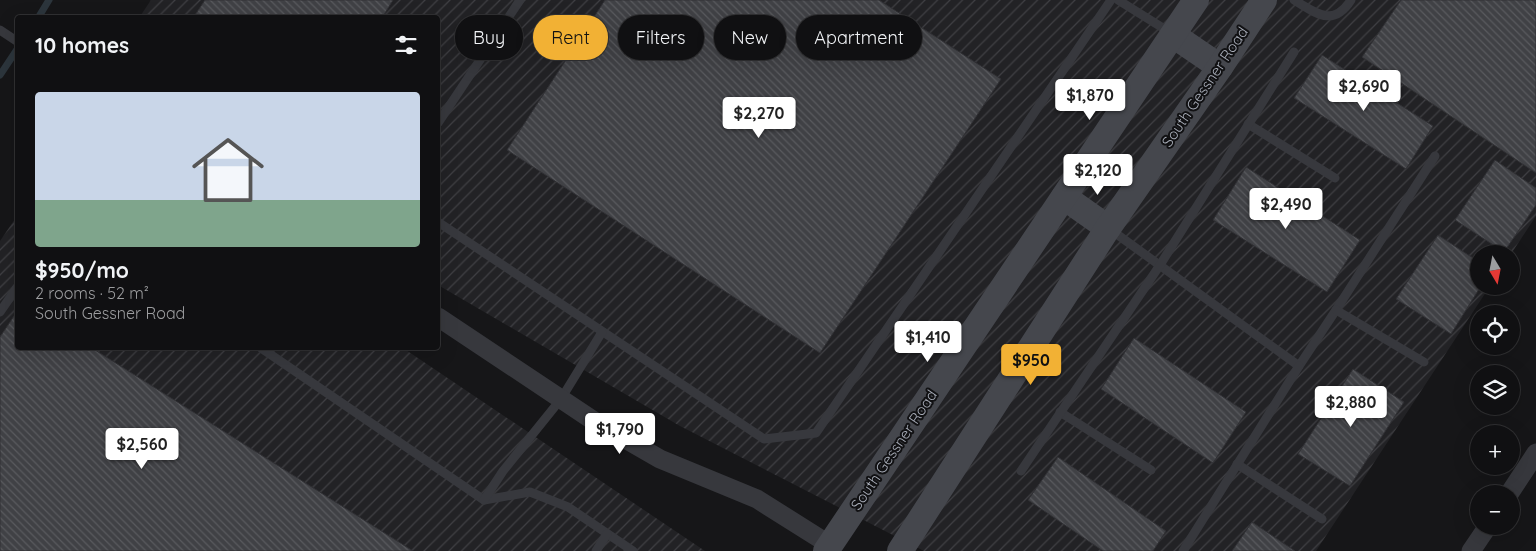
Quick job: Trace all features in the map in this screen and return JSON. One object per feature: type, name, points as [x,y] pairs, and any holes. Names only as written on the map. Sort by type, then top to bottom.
[{"type":"main road","name":"South Gessner Road","points":[[832,549],[1196,0]]},
{"type":"main road","name":"South Gessner Road","points":[[900,551],[1108,228],[1220,67],[1264,0]]},
{"type":"main road","points":[[1173,34],[1220,67]]},
{"type":"main road","points":[[1064,197],[1108,228]]},
{"type":"street","points":[[440,318],[594,421],[660,458],[757,498],[832,549]]},
{"type":"street","points":[[1515,485],[1536,453]]},
{"type":"street","points":[[1471,551],[1482,535]]},
{"type":"lane","points":[[440,120],[520,0]]},
{"type":"lane","points":[[440,223],[764,439],[816,433],[1111,0]]},
{"type":"lane","points":[[1118,0],[1173,34]]},
{"type":"lane","points":[[1294,0],[1320,16],[1332,16],[1340,13],[1351,0]]},
{"type":"lane","points":[[0,30],[15,40]]},
{"type":"lane","points":[[1021,471],[1160,265],[1294,52]]},
{"type":"lane","points":[[1248,124],[1336,178]]},
{"type":"lane","points":[[1183,551],[1299,366],[1435,156]]},
{"type":"lane","points":[[1108,228],[1299,366]]},
{"type":"lane","points":[[0,312],[15,290]]},
{"type":"lane","points":[[1336,310],[1424,362]]},
{"type":"lane","points":[[484,500],[503,471],[561,399],[602,332]]},
{"type":"lane","points":[[263,350],[484,500],[530,492],[568,507],[633,551]]},
{"type":"lane","points":[[1060,412],[1151,470]]},
{"type":"lane","points":[[1237,464],[1322,519]]},
{"type":"lane","points":[[596,551],[607,534]]},
{"type":"shaded area","points":[[151,0],[1536,0],[1536,216],[1517,245],[1470,245],[1470,295],[1484,295],[1478,305],[1470,305],[1470,316],[1316,551],[924,551],[680,426],[440,286],[440,15],[141,15]]},
{"type":"shaded area","points":[[15,219],[15,350],[406,350],[705,551],[0,551],[0,241]]},
{"type":"building","points":[[205,0],[393,0],[384,15],[195,15]]},
{"type":"building","points":[[605,0],[879,0],[902,15],[796,15],[796,60],[922,60],[922,28],[1001,79],[820,353],[507,150],[566,60],[608,60],[608,15],[595,15]]},
{"type":"building","points":[[1401,0],[1536,0],[1536,173],[1362,57]]},
{"type":"building","points":[[1322,55],[1433,126],[1406,169],[1294,98]]},
{"type":"building","points":[[1495,160],[1536,188],[1536,205],[1509,245],[1493,245],[1455,220]]},
{"type":"building","points":[[1246,167],[1360,240],[1327,292],[1213,220]]},
{"type":"building","points":[[1438,235],[1470,256],[1470,295],[1475,295],[1451,334],[1396,299]]},
{"type":"building","points":[[15,314],[15,350],[95,350],[413,551],[0,551],[0,337]]},
{"type":"building","points":[[1134,338],[1246,412],[1213,463],[1101,389]]},
{"type":"building","points":[[1353,369],[1404,402],[1350,486],[1298,454]]},
{"type":"building","points":[[1058,457],[1166,531],[1153,551],[1103,551],[1028,500]]},
{"type":"building","points":[[1252,522],[1295,551],[1232,551]]},
{"type":"waterway","points":[[40,15],[49,0]]},
{"type":"waterway","points":[[0,75],[15,52]]}]
